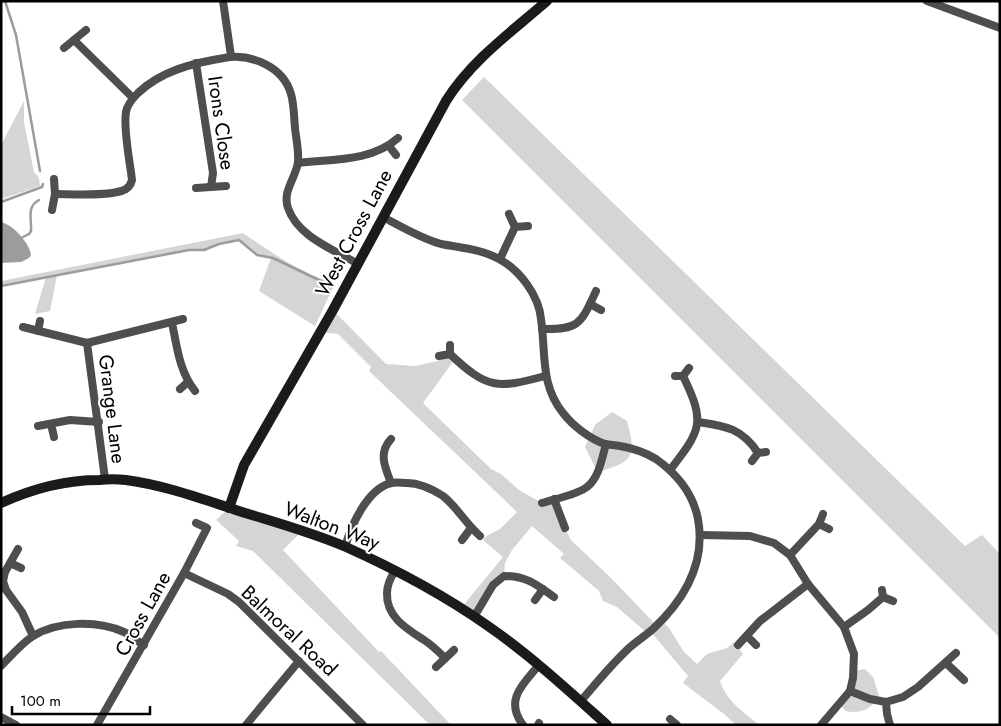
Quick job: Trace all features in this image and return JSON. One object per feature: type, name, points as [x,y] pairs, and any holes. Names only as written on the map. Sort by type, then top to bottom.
[{"type":"street","points":[[223,1],[231,56]]},
{"type":"street","name":"West Cross Lane","points":[[229,508],[244,465],[456,86],[469,70],[546,1]]},
{"type":"street","points":[[928,1],[1000,28]]},
{"type":"street","points":[[64,48],[86,30]]},
{"type":"street","points":[[74,40],[133,98]]},
{"type":"street","points":[[55,194],[120,192],[130,185],[132,180],[126,113],[133,98],[153,82],[178,68],[231,56],[261,62],[279,73],[291,94],[298,162],[287,190],[288,207],[292,216],[299,227],[307,234],[358,264]]},
{"type":"street","name":"Irons Close","points":[[196,63],[211,160],[212,187]]},
{"type":"street","points":[[298,162],[357,156],[381,150],[398,138]]},
{"type":"street","points":[[389,146],[396,155]]},
{"type":"street","points":[[52,210],[55,194],[54,179]]},
{"type":"street","name":"Irons Close","points":[[196,188],[226,186]]},
{"type":"street","points":[[500,260],[515,227],[509,214]]},
{"type":"street","points":[[383,216],[424,238],[443,244],[480,251],[500,260],[522,278],[541,317],[545,376],[549,390],[563,414],[576,426],[606,444],[636,450],[654,458],[676,475],[696,509],[700,535],[699,554],[692,578],[680,598],[652,629],[629,648],[581,701]]},
{"type":"street","points":[[515,227],[528,226]]},
{"type":"street","points":[[542,328],[570,328],[584,316],[596,291]]},
{"type":"street","points":[[590,304],[601,310]]},
{"type":"street","name":"Grange Lane","points":[[23,327],[87,343],[183,319]]},
{"type":"street","points":[[38,331],[40,321]]},
{"type":"street","points":[[172,323],[182,370],[195,391]]},
{"type":"street","name":"Grange Lane","points":[[87,343],[99,422],[105,480]]},
{"type":"street","points":[[450,345],[450,354],[476,377],[489,383],[521,383],[545,376]]},
{"type":"street","points":[[439,356],[450,354]]},
{"type":"street","points":[[670,470],[690,444],[697,428],[698,422],[694,400],[679,376],[689,368]]},
{"type":"street","points":[[180,389],[188,382]]},
{"type":"street","points":[[38,426],[70,420],[99,422]]},
{"type":"street","points":[[698,422],[719,425],[739,432],[751,443],[758,453]]},
{"type":"street","points":[[51,424],[54,437]]},
{"type":"street","points":[[391,439],[384,451],[385,466],[391,483]]},
{"type":"street","points":[[542,503],[588,487],[595,476],[606,444]]},
{"type":"street","points":[[752,461],[758,453],[766,452]]},
{"type":"street","name":"Walton Way","points":[[1,503],[25,492],[74,480],[124,480],[150,484],[345,547],[394,570],[474,617],[539,666],[607,725]]},
{"type":"street","points":[[345,547],[350,529],[360,512],[373,494],[391,483],[411,483],[431,488],[445,498],[480,536]]},
{"type":"street","points":[[554,499],[565,528]]},
{"type":"street","points":[[790,555],[819,524],[823,514]]},
{"type":"street","name":"Cross Lane","points":[[97,725],[144,645],[207,528],[196,523]]},
{"type":"street","points":[[819,524],[828,529]]},
{"type":"street","points":[[462,540],[471,528]]},
{"type":"street","points":[[700,535],[750,536],[774,543],[790,555],[808,584],[844,627],[854,654],[855,665],[850,691],[821,725]]},
{"type":"street","points":[[18,549],[5,572],[4,581],[6,590],[22,612],[33,636]]},
{"type":"street","points":[[10,562],[21,568]]},
{"type":"street","points":[[394,570],[386,594],[392,614],[402,625],[433,646],[445,658]]},
{"type":"street","name":"Balmoral Road","points":[[184,573],[228,594],[238,602],[363,725]]},
{"type":"street","points":[[474,617],[493,585],[504,576],[524,578],[554,597]]},
{"type":"street","points":[[738,645],[760,621],[808,584]]},
{"type":"street","points":[[535,600],[543,589]]},
{"type":"street","points":[[844,627],[868,610],[882,594],[893,601]]},
{"type":"street","points":[[1,666],[18,648],[33,636],[69,624],[104,626],[124,632],[144,645]]},
{"type":"street","points":[[747,636],[756,645]]},
{"type":"street","points":[[436,667],[454,650]]},
{"type":"street","points":[[850,691],[870,699],[886,702],[904,696],[918,687],[956,653]]},
{"type":"street","points":[[246,725],[299,661]]},
{"type":"street","points":[[946,663],[964,680]]},
{"type":"street","points":[[522,725],[515,710],[517,692],[539,666]]},
{"type":"street","points":[[886,702],[890,725]]},
{"type":"street","points":[[1,717],[16,725]]},
{"type":"street","points":[[670,719],[677,725]]},
{"type":"shaded area","points":[[484,77],[965,546],[982,535],[1000,554],[1000,638],[462,100]]},
{"type":"shaded area","points":[[24,101],[24,122],[34,172],[39,178],[40,186],[1,199],[1,145]]},
{"type":"shaded area","points":[[1,222],[15,230],[24,240],[30,250],[31,255],[29,258],[21,262],[1,263]]},
{"type":"shaded area","points":[[243,233],[300,269],[335,283],[315,326],[259,291],[271,258],[257,255],[239,240],[219,244],[204,250],[189,250],[57,275],[50,311],[35,314],[46,277],[1,286],[1,281]]},
{"type":"shaded area","points":[[333,310],[386,364],[415,366],[438,361],[439,356],[450,354],[455,359],[423,403],[491,469],[501,474],[519,490],[542,503],[554,499],[562,523],[571,540],[656,625],[661,620],[669,628],[684,652],[697,664],[707,654],[727,648],[734,642],[743,654],[720,681],[731,700],[759,725],[736,725],[683,683],[688,676],[650,631],[647,633],[617,607],[603,601],[599,591],[560,558],[564,554],[532,526],[512,550],[505,563],[504,576],[474,617],[461,608],[503,557],[483,540],[500,529],[517,512],[369,371],[371,367],[338,334],[320,332]]},
{"type":"shaded area","points":[[612,412],[627,421],[632,449],[627,459],[621,464],[597,471],[585,447],[595,425]]},
{"type":"shaded area","points":[[229,508],[302,531],[283,550],[451,725],[430,725],[253,551],[236,546],[239,541],[216,520]]},
{"type":"shaded area","points":[[865,669],[873,677],[879,696],[865,710],[856,712],[845,711],[841,705],[854,671]]},
{"type":"waterway","points":[[5,1],[16,35],[40,171]]},
{"type":"waterway","points":[[1,202],[42,187],[43,184]]},
{"type":"waterway","points":[[21,238],[31,231],[30,214],[32,206],[39,200]]},
{"type":"waterway","points":[[1,286],[189,250],[204,250],[219,244],[239,240],[257,255],[273,258],[323,282]]}]
